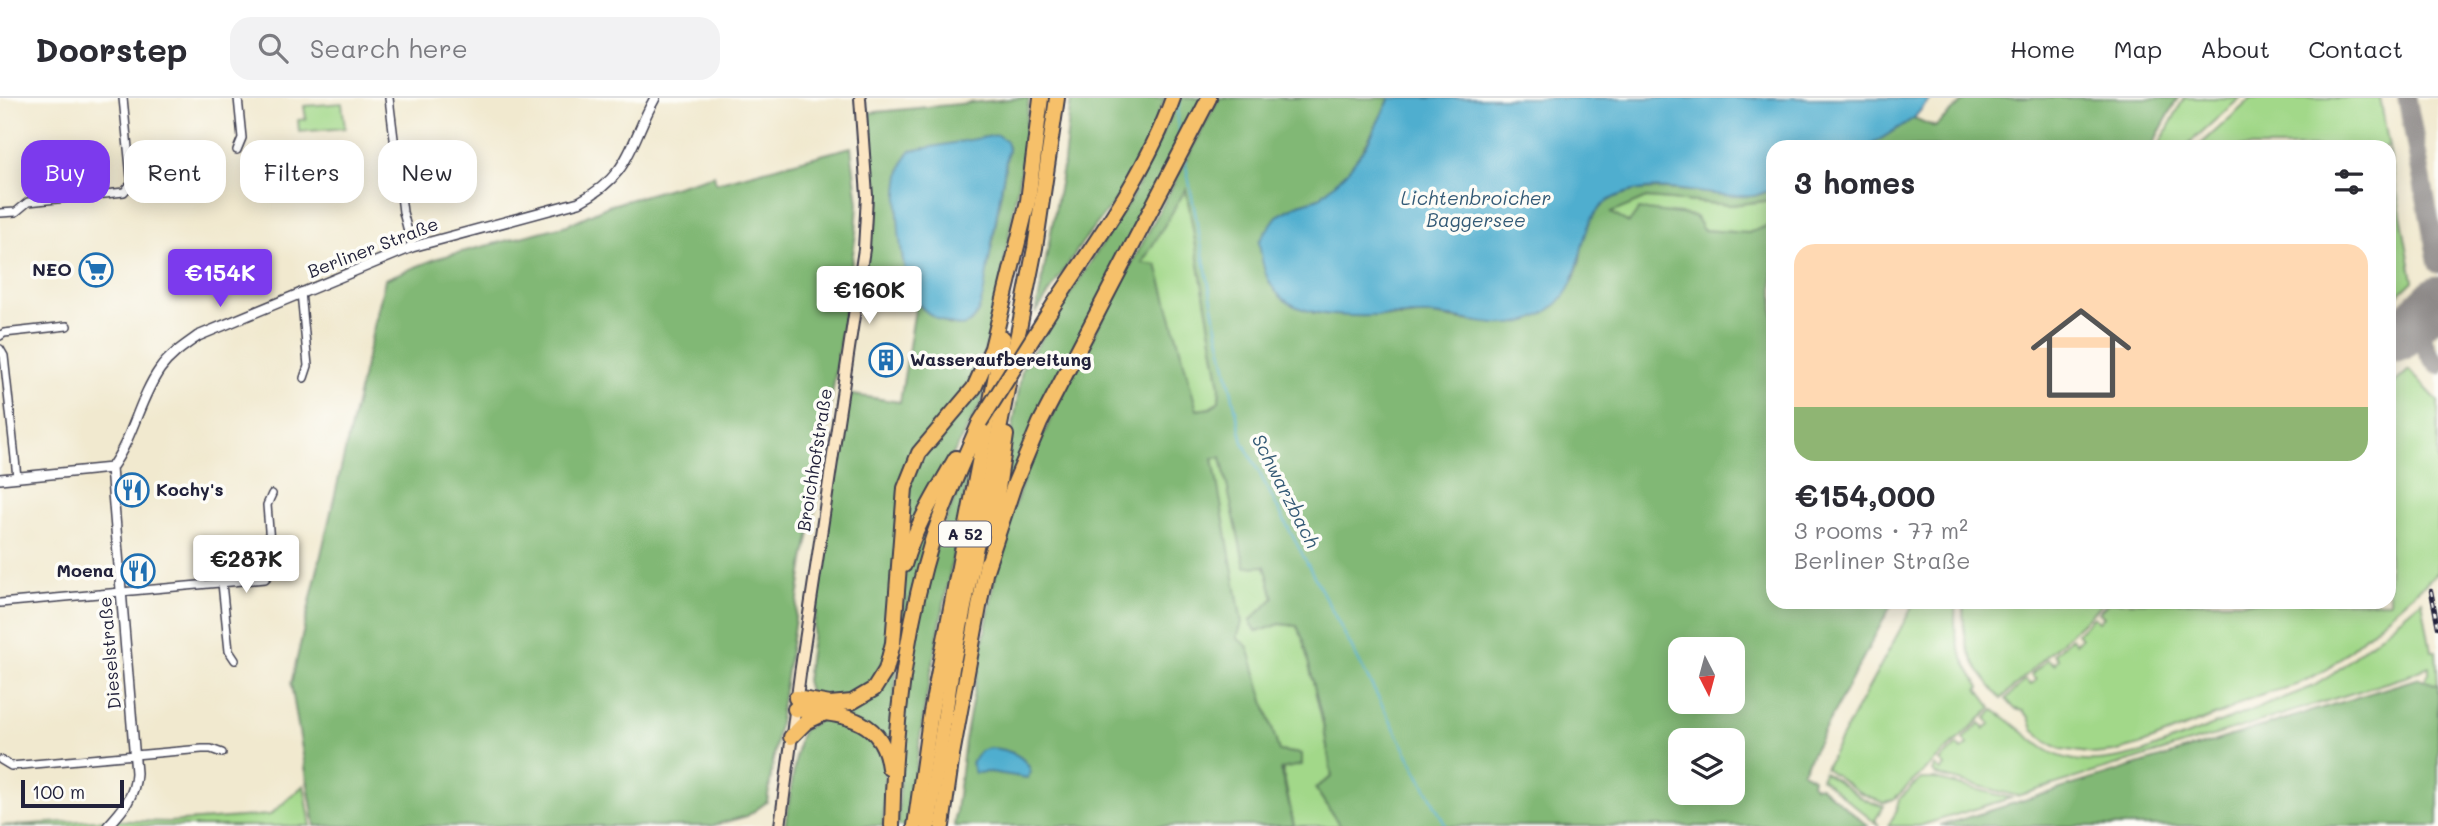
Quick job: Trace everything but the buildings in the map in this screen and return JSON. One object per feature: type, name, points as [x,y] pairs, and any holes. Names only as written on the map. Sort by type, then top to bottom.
[{"type":"highway","name":"A 52","points":[[915,826],[932,712],[1033,169],[1041,98]]},
{"type":"highway","name":"A 52","points":[[928,826],[952,668],[1035,248],[1058,98]]},
{"type":"highway","points":[[986,569],[1014,485],[1040,423],[1209,98]]},
{"type":"highway","points":[[896,599],[909,546],[929,503],[1055,303],[1126,197],[1146,161],[1172,103]]},
{"type":"highway","points":[[795,703],[845,704],[858,700],[874,689],[883,676],[889,663],[902,503],[911,470],[919,453],[965,401],[982,373],[1000,320],[1019,243]]},
{"type":"highway","points":[[943,826],[952,755],[986,569],[1015,374],[1016,343]]},
{"type":"highway","points":[[892,826],[898,714],[917,598],[946,502],[980,422]]},
{"type":"highway","points":[[795,703],[859,721],[871,729],[887,754],[893,804]]},
{"type":"highway","points":[[791,737],[806,722],[825,713]]},
{"type":"main road","name":"Broichhofstraße","points":[[780,826],[795,703],[864,249],[867,197],[860,98]]},
{"type":"street","points":[[0,213],[16,212],[28,202],[124,192],[131,184],[123,98]]},
{"type":"street","points":[[237,150],[242,138],[238,98]]},
{"type":"street","points":[[389,98],[403,212],[412,247]]},
{"type":"street","name":"Berliner Straße","points":[[111,468],[122,452],[159,371],[176,352],[198,336],[412,247],[579,202],[612,179],[629,157],[655,98]]},
{"type":"street","points":[[301,292],[308,366],[304,378]]},
{"type":"street","points":[[0,336],[4,332],[67,326]]},
{"type":"street","points":[[0,349],[4,356],[17,477]]},
{"type":"street","points":[[0,479],[111,468]]},
{"type":"street","name":"Dieselstraße","points":[[108,826],[124,808],[134,790],[136,780],[111,468]]},
{"type":"street","points":[[0,603],[265,579],[271,573],[267,505],[272,494]]},
{"type":"street","points":[[222,583],[229,652],[235,660]]},
{"type":"street","points":[[1,760],[12,766],[211,749],[222,753]]},
{"type":"green space","points":[[1029,98],[1020,173],[993,326],[970,386],[908,466],[887,655],[866,690],[839,700],[810,694],[806,681],[846,394],[900,402],[915,309],[861,298],[871,204],[867,113]],"holes":[[[1008,149],[978,311],[950,326],[922,306],[913,293],[904,259]]]},
{"type":"green space","points":[[1071,98],[1165,98],[1142,155],[1121,193],[1082,243],[1036,313],[1064,162]]},
{"type":"green space","points":[[1180,98],[1203,98],[1000,510],[1022,369],[1131,199]]},
{"type":"green space","points":[[1219,98],[1390,98],[1361,152],[1343,177],[1320,197],[1299,204],[1313,313],[1401,317],[1427,314],[1500,323],[1554,307],[1574,279],[1580,261],[1582,241],[1590,221],[1602,204],[1617,196],[1638,190],[1663,189],[1754,196],[1766,192],[1766,201],[1731,205],[1646,198],[1611,213],[1629,223],[1639,209],[1695,216],[1703,230],[1748,233],[1766,227],[1766,609],[1889,609],[1802,772],[1813,778],[1812,784],[1815,787],[1820,786],[1868,826],[1340,826],[1315,788],[1332,777],[1324,728],[1303,639],[1297,626],[1280,624],[1257,632],[1250,621],[1274,598],[1265,566],[1245,567],[1221,457],[1213,458],[1242,623],[1237,638],[1248,647],[1279,751],[1302,754],[1302,765],[1281,769],[1294,826],[954,826],[965,740],[995,577],[1027,469],[1065,389]],"holes":[[[1186,189],[1220,386],[1219,401],[1211,408],[1197,410],[1157,265],[1142,263]]]},
{"type":"green space","points":[[1967,98],[2178,98],[2155,140],[1879,140],[1914,118],[1935,127]]},
{"type":"green space","points":[[2184,98],[2240,98],[2193,140],[2162,140]]},
{"type":"green space","points":[[2252,98],[2380,98],[2388,140],[2206,140]]},
{"type":"green space","points":[[342,103],[345,128],[299,132],[298,120],[306,119],[304,106]]},
{"type":"green space","points":[[851,147],[858,203],[856,233],[816,505],[804,560],[767,802],[747,816],[711,826],[315,826],[291,684],[385,279],[438,258],[567,225],[608,206],[714,175],[716,183]]},
{"type":"green space","points":[[2396,187],[2413,281],[2396,297]]},
{"type":"green space","points":[[1186,188],[1220,386],[1219,401],[1211,408],[1196,410],[1157,265],[1141,264]]},
{"type":"green space","points":[[1646,198],[1731,205],[1766,201],[1766,227],[1749,233],[1703,230],[1629,223],[1610,213]]},
{"type":"green space","points":[[989,364],[983,400],[909,534],[902,527],[913,471]]},
{"type":"green space","points":[[2409,370],[2438,401],[2438,572],[2328,669],[2296,685],[2246,700],[2227,711],[2140,745],[2114,752],[2094,754],[2061,749],[2033,730],[2029,717],[2023,711],[2015,709],[2006,699],[2025,680],[2031,685],[2036,680],[2031,675],[2048,659],[2054,664],[2058,659],[2054,654],[2071,638],[2076,643],[2081,638],[2077,633],[2093,617],[2099,622],[2104,617],[2099,612],[2102,609],[2396,609],[2396,382]]},
{"type":"green space","points":[[1221,457],[1245,566],[1265,565],[1274,598],[1250,621],[1257,632],[1280,624],[1297,626],[1303,639],[1324,728],[1332,777],[1315,788],[1340,826],[1294,826],[1279,751],[1237,638],[1213,458]]},
{"type":"green space","points":[[971,462],[924,710],[908,826],[898,826],[904,718],[920,611],[938,541]]},
{"type":"green space","points":[[943,487],[907,610],[897,668],[889,752],[883,740],[817,707],[880,688],[908,558]]},
{"type":"green space","points":[[2422,600],[2431,651],[2436,651],[2438,685],[2424,681],[2429,673],[2429,666],[2405,677],[2017,796],[1936,775],[1932,771],[1935,766],[1940,771],[1945,766],[1940,761],[1957,745],[1962,750],[1968,745],[1963,739],[1980,723],[1985,729],[1991,724],[1986,718],[1994,710],[2042,747],[2066,758],[2104,761],[2142,753],[2312,687],[2333,674]]},
{"type":"green space","points":[[1911,609],[1956,609],[1956,637],[1962,657],[1980,687],[1978,689],[1992,708],[1894,799],[1883,803],[1859,792],[1825,768]]},
{"type":"green space","points":[[1964,609],[2097,609],[2001,699],[1970,655]]},
{"type":"green space","points":[[2419,678],[2438,685],[2438,826],[1940,826]]},
{"type":"green space","points":[[823,718],[844,722],[862,731],[870,737],[881,754],[885,771],[883,826],[785,826],[799,739],[803,730]]},
{"type":"green space","points":[[1823,772],[1860,796],[1884,806],[1875,820],[1879,826],[1821,778]]},
{"type":"green space","points":[[1921,779],[1935,779],[2011,798],[1919,826],[1888,826],[1899,799]]},
{"type":"green space","points":[[304,785],[311,826],[1,826],[97,820],[169,822],[270,815]]},
{"type":"water","name":"Lichtenbroicher Baggersee","points":[[1390,98],[1931,98],[1914,118],[1879,140],[1766,140],[1766,192],[1758,195],[1736,196],[1649,189],[1615,197],[1601,207],[1592,219],[1578,265],[1564,295],[1549,310],[1527,321],[1511,324],[1440,316],[1322,314],[1291,304],[1276,292],[1267,277],[1259,241],[1277,216],[1299,204],[1319,198],[1346,173],[1366,146]]},
{"type":"water","points":[[997,135],[1006,141],[1008,149],[983,296],[978,313],[972,321],[966,325],[953,325],[925,310],[917,302],[911,289],[902,257],[898,218],[900,178],[910,151]]},
{"type":"water","points":[[989,748],[1008,751],[1019,757],[1031,772],[1027,778],[990,772],[975,773],[971,763],[980,751]]},
{"type":"waterway","name":"Schwarzbach","points":[[1179,102],[1177,121],[1181,138]]},
{"type":"waterway","name":"Schwarzbach","points":[[1185,160],[1218,332],[1243,442],[1446,826]]},
{"type":"taxiway","points":[[2407,98],[2438,264]]},
{"type":"taxiway","points":[[2424,313],[2424,341],[2429,354],[2438,365]]},
{"type":"runway","points":[[2398,338],[2438,299]]},
{"type":"railway","points":[[2431,591],[2438,627]]},
{"type":"place","name":"NEO","points":[[96,270]]},
{"type":"place","name":"Wasseraufbereitung","points":[[886,360]]},
{"type":"place","name":"Kochy's","points":[[132,490]]},
{"type":"place","name":"Moena","points":[[138,571]]}]
